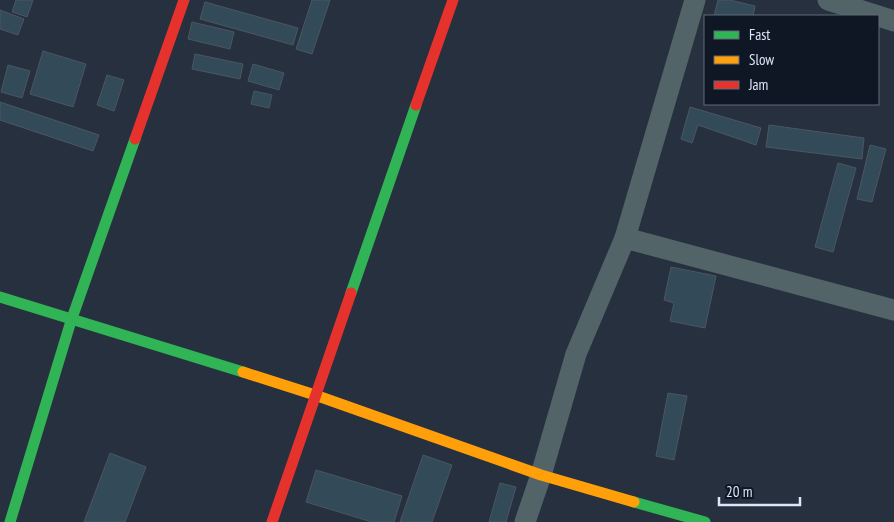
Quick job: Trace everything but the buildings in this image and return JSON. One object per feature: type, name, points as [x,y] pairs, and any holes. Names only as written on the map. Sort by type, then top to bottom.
[{"type":"street","points":[[10,522],[71,320],[184,0]]},
{"type":"street","points":[[272,522],[453,0]]},
{"type":"street","points":[[525,522],[541,475],[576,354],[625,238],[696,0]]},
{"type":"street","points":[[828,0],[875,15]]},
{"type":"street","points":[[879,16],[894,21]]},
{"type":"street","points":[[625,238],[894,310]]},
{"type":"street","points":[[0,297],[315,395],[541,475],[705,522]]},
{"type":"traffic: fast","points":[[351,293],[416,105]]},
{"type":"traffic: fast","points":[[10,522],[71,321],[135,139]]},
{"type":"traffic: fast","points":[[0,297],[243,372]]},
{"type":"traffic: fast","points":[[634,502],[705,522]]},
{"type":"traffic: slow","points":[[243,372],[315,395],[541,475],[634,502]]},
{"type":"traffic: jam","points":[[135,139],[184,0]]},
{"type":"traffic: jam","points":[[416,105],[453,0]]},
{"type":"traffic: jam","points":[[272,522],[351,293]]}]
